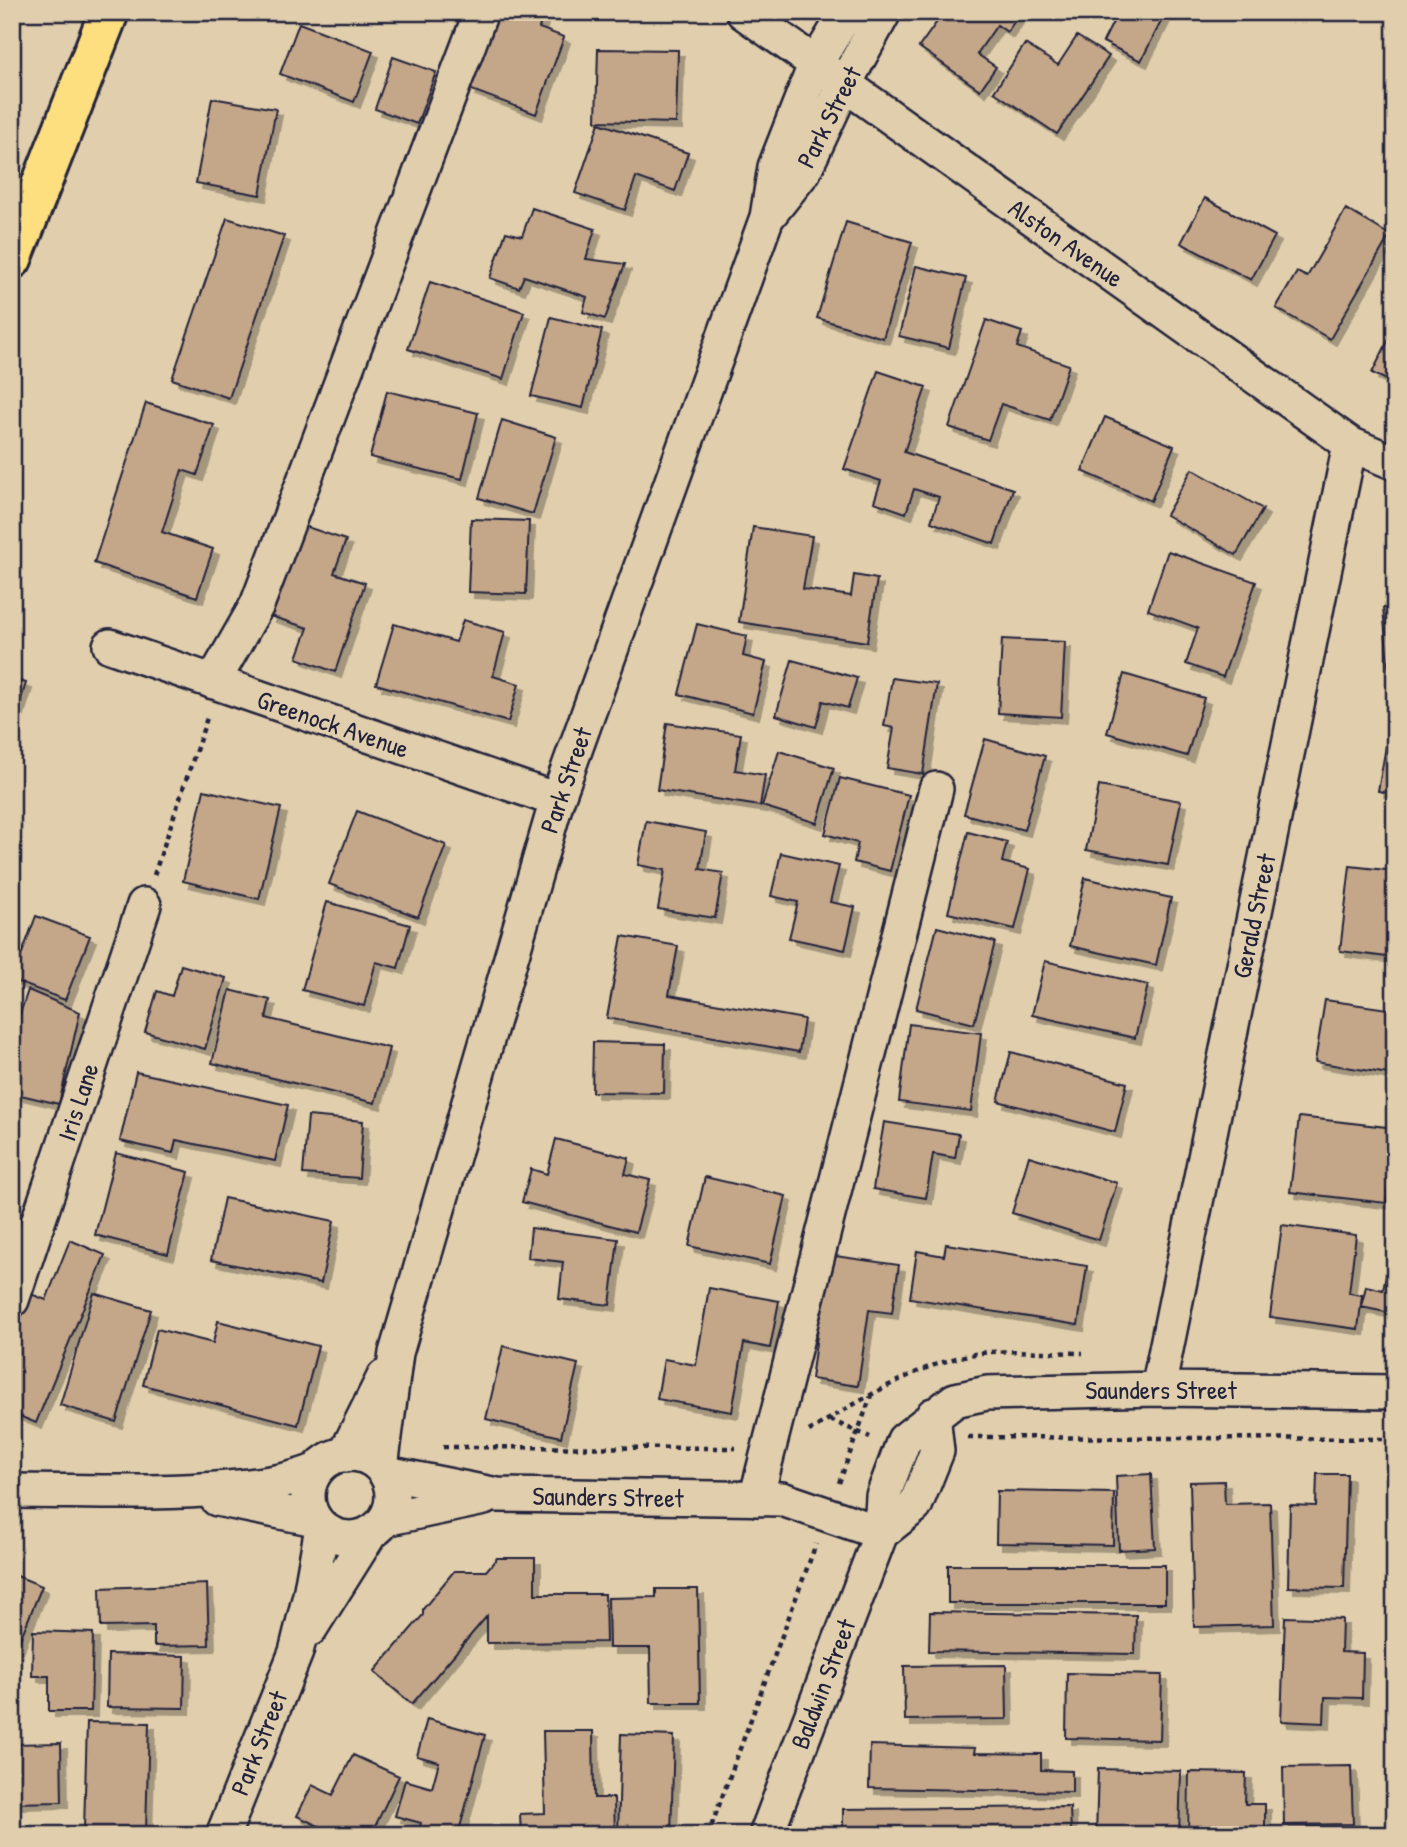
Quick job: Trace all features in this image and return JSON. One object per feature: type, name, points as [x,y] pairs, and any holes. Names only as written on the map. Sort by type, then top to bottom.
[{"type":"highway","points":[[12,259],[109,12]]},
{"type":"street","points":[[216,683],[257,605],[481,12]]},
{"type":"street","name":"Alston Avenue","points":[[743,12],[1350,444],[1395,463]]},
{"type":"street","name":"Park Street","points":[[384,1470],[396,1353],[557,800],[767,217],[775,167],[815,65],[847,12]]},
{"type":"street","name":"Park Street","points":[[767,217],[804,172],[844,85],[884,12]]},
{"type":"street","name":"Gerald Street","points":[[1157,1389],[1350,444]]},
{"type":"street","name":"Greenock Avenue","points":[[110,646],[557,800]]},
{"type":"street","points":[[756,1499],[936,789]]},
{"type":"street","name":"Iris Lane","points":[[12,1300],[144,905]]},
{"type":"street","name":"Park Street","points":[[331,1463],[396,1353]]},
{"type":"street","name":"Saunders Street","points":[[384,1470],[497,1495],[782,1499],[881,1533],[883,1496],[904,1440],[945,1426],[955,1400],[987,1393],[1157,1389],[1395,1392]]},
{"type":"street","points":[[12,1491],[184,1492],[274,1483],[300,1477],[331,1463],[359,1455],[371,1459],[384,1470],[392,1495],[390,1510],[378,1526],[351,1538],[330,1534],[319,1523],[309,1504],[311,1480],[331,1463]]},
{"type":"street","points":[[184,1492],[319,1523]]},
{"type":"street","name":"Saunders Street","points":[[378,1526],[497,1495]]},
{"type":"street","name":"Park Street","points":[[223,1835],[296,1652],[310,1595],[319,1523]]},
{"type":"street","name":"Park Street","points":[[296,1652],[378,1526]]},
{"type":"street","name":"Baldwin Street","points":[[765,1835],[881,1533]]},
{"type":"path","points":[[144,905],[216,683]]},
{"type":"path","points":[[442,1447],[782,1448],[871,1396],[931,1365],[990,1352],[1096,1354]]},
{"type":"path","points":[[708,1835],[871,1396]]},
{"type":"path","points":[[945,1426],[1395,1439]]},
{"type":"building","points":[[496,12],[544,12],[539,28],[564,37],[536,114],[469,89]]},
{"type":"building","points":[[944,12],[1021,12],[1007,32],[997,25],[977,54],[996,67],[980,90],[919,47]]},
{"type":"building","points":[[1118,12],[1166,12],[1141,61],[1103,42]]},
{"type":"building","points":[[299,23],[373,51],[354,102],[280,74]]},
{"type":"building","points":[[1077,36],[1109,56],[1057,134],[994,92],[1025,44],[1058,65]]},
{"type":"building","points":[[598,49],[678,50],[676,123],[596,121]]},
{"type":"building","points":[[393,57],[436,72],[417,124],[375,109]]},
{"type":"building","points":[[212,98],[276,109],[260,195],[196,183]]},
{"type":"building","points":[[599,123],[688,153],[675,191],[636,177],[625,210],[575,193]]},
{"type":"building","points":[[1205,198],[1275,236],[1251,280],[1181,243]]},
{"type":"building","points":[[532,208],[595,229],[586,259],[625,264],[605,319],[583,312],[587,297],[524,276],[519,288],[490,278],[506,232],[522,236]]},
{"type":"building","points":[[1346,209],[1390,235],[1330,339],[1276,308],[1297,272],[1307,277]]},
{"type":"building","points":[[227,218],[284,236],[229,398],[172,379]]},
{"type":"building","points":[[846,222],[912,242],[883,338],[817,318]]},
{"type":"building","points":[[916,266],[966,278],[949,348],[899,336]]},
{"type":"building","points":[[430,282],[524,312],[503,379],[408,349]]},
{"type":"building","points":[[551,317],[602,330],[583,408],[531,396]]},
{"type":"building","points":[[986,320],[1022,332],[1017,347],[1069,365],[1050,420],[1001,404],[988,440],[949,427]]},
{"type":"building","points":[[1395,327],[1395,384],[1372,373]]},
{"type":"building","points":[[878,371],[926,387],[904,452],[1013,489],[994,544],[931,522],[939,497],[914,489],[906,513],[874,502],[881,481],[844,469]]},
{"type":"building","points":[[387,391],[478,413],[462,479],[370,457]]},
{"type":"building","points":[[146,403],[214,425],[197,475],[182,470],[162,532],[213,549],[197,597],[94,563]]},
{"type":"building","points":[[1105,417],[1174,446],[1151,501],[1082,471]]},
{"type":"building","points":[[502,420],[556,437],[533,514],[479,498]]},
{"type":"building","points":[[1192,469],[1263,509],[1236,555],[1166,515]]},
{"type":"building","points":[[471,519],[529,521],[526,594],[468,592]]},
{"type":"building","points":[[301,525],[346,540],[334,573],[365,583],[335,672],[297,658],[308,628],[270,616]]},
{"type":"building","points":[[753,527],[812,536],[803,589],[851,596],[854,575],[877,579],[867,642],[739,622]]},
{"type":"building","points":[[1168,551],[1256,582],[1223,677],[1186,664],[1198,628],[1148,610]]},
{"type":"building","points":[[1395,607],[1395,686],[1390,686],[1383,608]]},
{"type":"building","points":[[463,620],[505,632],[493,676],[519,684],[508,722],[376,684],[394,624],[456,642]]},
{"type":"building","points":[[697,624],[747,636],[743,656],[766,662],[753,713],[679,694]]},
{"type":"building","points":[[1002,639],[1065,642],[1061,717],[998,713]]},
{"type":"building","points":[[792,660],[857,678],[848,708],[823,701],[816,727],[776,715]]},
{"type":"building","points":[[1124,674],[1204,698],[1187,756],[1107,733]]},
{"type":"building","points":[[892,678],[937,684],[923,774],[887,768],[894,728],[884,726]]},
{"type":"building","points":[[12,679],[26,683],[12,728]]},
{"type":"building","points":[[667,723],[741,734],[735,770],[765,775],[760,806],[657,790]]},
{"type":"building","points":[[985,739],[1045,756],[1024,830],[964,814]]},
{"type":"building","points":[[1387,741],[1395,743],[1395,794],[1378,791]]},
{"type":"building","points":[[779,751],[834,768],[817,823],[762,806]]},
{"type":"building","points":[[840,778],[909,795],[890,871],[854,862],[858,843],[825,834]]},
{"type":"building","points":[[1099,786],[1181,801],[1168,865],[1086,850]]},
{"type":"building","points":[[204,790],[281,808],[259,899],[183,881]]},
{"type":"building","points":[[357,811],[446,845],[418,917],[329,884]]},
{"type":"building","points":[[646,821],[706,832],[700,869],[723,873],[715,918],[658,909],[665,870],[638,865]]},
{"type":"building","points":[[968,832],[1007,842],[1002,862],[1030,869],[1015,929],[948,913]]},
{"type":"building","points":[[781,853],[839,866],[830,902],[855,907],[845,950],[789,938],[798,902],[771,896]]},
{"type":"building","points":[[1350,866],[1395,871],[1395,958],[1340,951]]},
{"type":"building","points":[[1085,878],[1171,898],[1156,965],[1070,946]]},
{"type":"building","points":[[327,902],[410,925],[398,968],[376,962],[364,1006],[302,990]]},
{"type":"building","points":[[36,916],[90,936],[65,1000],[12,980]]},
{"type":"building","points":[[937,927],[995,942],[974,1024],[916,1009]]},
{"type":"building","points":[[622,936],[678,946],[669,995],[804,1019],[799,1052],[607,1018]]},
{"type":"building","points":[[1045,961],[1148,985],[1135,1038],[1032,1015]]},
{"type":"building","points":[[181,965],[226,978],[205,1049],[145,1032],[157,991],[172,996]]},
{"type":"building","points":[[28,990],[80,1012],[59,1104],[12,1093],[12,1038]]},
{"type":"building","points":[[230,990],[270,1000],[266,1018],[389,1048],[375,1103],[212,1063]]},
{"type":"building","points":[[1325,1000],[1395,1010],[1395,1075],[1315,1062]]},
{"type":"building","points":[[909,1024],[981,1033],[971,1111],[899,1102]]},
{"type":"building","points":[[593,1042],[665,1044],[664,1093],[592,1092]]},
{"type":"building","points":[[1011,1052],[1127,1083],[1115,1132],[998,1101]]},
{"type":"building","points":[[136,1072],[288,1105],[275,1161],[176,1140],[173,1153],[120,1141]]},
{"type":"building","points":[[308,1116],[363,1121],[359,1178],[303,1174]]},
{"type":"building","points":[[1299,1117],[1395,1128],[1386,1203],[1290,1192]]},
{"type":"building","points":[[884,1122],[959,1134],[955,1158],[933,1154],[926,1198],[873,1189]]},
{"type":"building","points":[[556,1139],[629,1158],[625,1174],[650,1180],[636,1232],[522,1202],[531,1169],[547,1174]]},
{"type":"building","points":[[116,1153],[189,1172],[168,1254],[95,1235]]},
{"type":"building","points":[[1029,1156],[1117,1183],[1099,1240],[1012,1213]]},
{"type":"building","points":[[705,1177],[786,1196],[770,1264],[689,1246]]},
{"type":"building","points":[[224,1198],[334,1221],[321,1283],[211,1260]]},
{"type":"building","points":[[1282,1225],[1356,1235],[1349,1293],[1362,1295],[1358,1329],[1270,1317]]},
{"type":"building","points":[[531,1228],[618,1239],[610,1305],[559,1299],[563,1262],[528,1258]]},
{"type":"building","points":[[70,1240],[105,1255],[36,1423],[12,1413],[12,1339],[31,1294],[46,1300]]},
{"type":"building","points":[[946,1244],[1087,1266],[1078,1325],[910,1298],[917,1251],[944,1256]]},
{"type":"building","points":[[1391,1254],[1395,1255],[1395,1314],[1361,1307],[1366,1286],[1383,1290]]},
{"type":"building","points":[[828,1255],[899,1265],[892,1313],[869,1310],[858,1386],[811,1379]]},
{"type":"building","points":[[709,1288],[779,1301],[770,1348],[744,1343],[732,1412],[657,1399],[664,1359],[696,1365]]},
{"type":"building","points":[[94,1293],[151,1310],[116,1422],[60,1405]]},
{"type":"building","points":[[218,1321],[318,1346],[298,1425],[143,1385],[157,1329],[213,1343]]},
{"type":"building","points":[[503,1346],[578,1364],[561,1437],[486,1419]]},
{"type":"building","points":[[1151,1474],[1155,1548],[1119,1550],[1116,1476]]},
{"type":"building","points":[[1317,1474],[1347,1474],[1344,1588],[1288,1587],[1290,1505],[1316,1506]]},
{"type":"building","points":[[1224,1481],[1225,1504],[1270,1503],[1274,1625],[1194,1627],[1190,1482]]},
{"type":"building","points":[[997,1491],[1114,1493],[1113,1545],[996,1543]]},
{"type":"building","points":[[497,1558],[535,1558],[535,1594],[605,1594],[606,1642],[487,1643],[487,1616],[412,1704],[374,1672],[423,1615],[423,1609],[454,1571],[486,1571]]},
{"type":"building","points":[[948,1565],[1165,1565],[1165,1603],[948,1603]]},
{"type":"building","points":[[12,1574],[42,1586],[12,1659]]},
{"type":"building","points":[[207,1584],[209,1645],[154,1646],[154,1626],[101,1627],[100,1588]]},
{"type":"building","points":[[656,1589],[698,1589],[700,1703],[651,1703],[650,1648],[609,1648],[608,1598],[656,1597]]},
{"type":"building","points":[[930,1612],[1136,1615],[1135,1654],[929,1651]]},
{"type":"building","points":[[1285,1617],[1342,1619],[1341,1652],[1363,1653],[1362,1698],[1325,1697],[1324,1723],[1281,1721]]},
{"type":"building","points":[[33,1631],[93,1633],[91,1711],[49,1711],[49,1676],[32,1676]]},
{"type":"building","points":[[108,1654],[185,1656],[184,1708],[107,1707]]},
{"type":"building","points":[[1006,1665],[1007,1719],[905,1720],[904,1666]]},
{"type":"building","points":[[1067,1673],[1162,1675],[1160,1740],[1066,1738]]},
{"type":"building","points":[[427,1719],[485,1735],[458,1835],[418,1835],[421,1823],[395,1816],[405,1780],[432,1788],[439,1762],[417,1756]]},
{"type":"building","points":[[87,1722],[149,1723],[146,1831],[84,1830]]},
{"type":"building","points":[[543,1731],[593,1731],[594,1798],[614,1798],[615,1835],[521,1835],[520,1814],[545,1813]]},
{"type":"building","points":[[621,1734],[674,1736],[671,1835],[618,1835]]},
{"type":"building","points":[[61,1743],[62,1802],[12,1803],[12,1744]]},
{"type":"building","points":[[870,1745],[975,1748],[974,1753],[1041,1754],[1041,1770],[1072,1771],[1072,1792],[869,1788]]},
{"type":"building","points":[[353,1755],[399,1776],[371,1835],[338,1835],[297,1816],[312,1785],[333,1795]]},
{"type":"building","points":[[1351,1766],[1353,1824],[1284,1825],[1283,1767]]},
{"type":"building","points":[[1098,1769],[1181,1771],[1179,1835],[1096,1835]]},
{"type":"building","points":[[1189,1772],[1246,1773],[1245,1804],[1265,1804],[1265,1835],[1188,1835]]},
{"type":"building","points":[[1070,1807],[1071,1835],[843,1835],[843,1809]]}]
